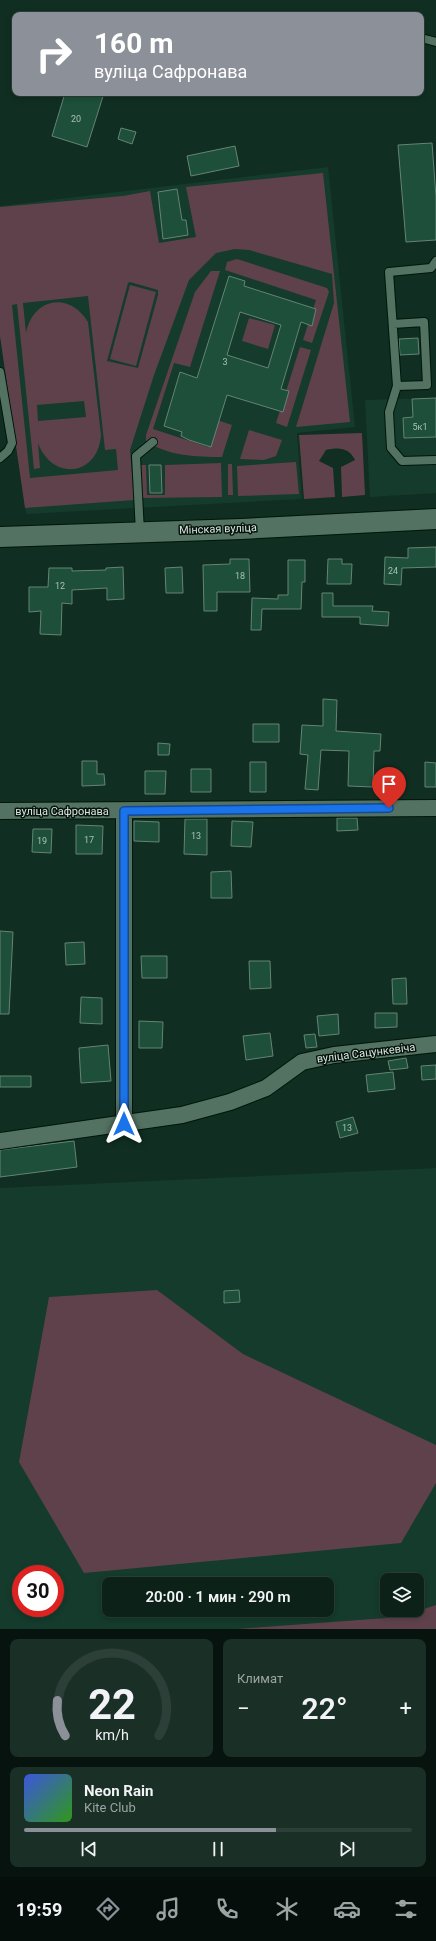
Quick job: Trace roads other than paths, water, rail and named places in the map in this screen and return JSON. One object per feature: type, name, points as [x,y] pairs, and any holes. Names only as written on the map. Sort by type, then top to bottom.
[{"type":"street","name":"Мінская вуліца","points":[[0,537],[241,529],[436,519]]},
{"type":"street","name":"вуліца Сафронава","points":[[0,811],[436,808]]},
{"type":"street","points":[[124,811],[124,1124]]},
{"type":"street","name":"вуліца Сацункевіча","points":[[0,1141],[182,1115],[230,1102],[266,1088],[302,1062],[334,1055],[436,1044]]},
{"type":"lane","points":[[424,39],[436,42]]},
{"type":"lane","points":[[436,261],[431,268],[389,272],[397,386],[389,412],[392,448],[402,461],[436,460]]},
{"type":"lane","points":[[393,324],[424,322],[427,385],[397,386]]},
{"type":"lane","points":[[0,372],[12,442],[8,451],[0,458]]},
{"type":"lane","points":[[140,532],[136,456],[153,442]]}]
